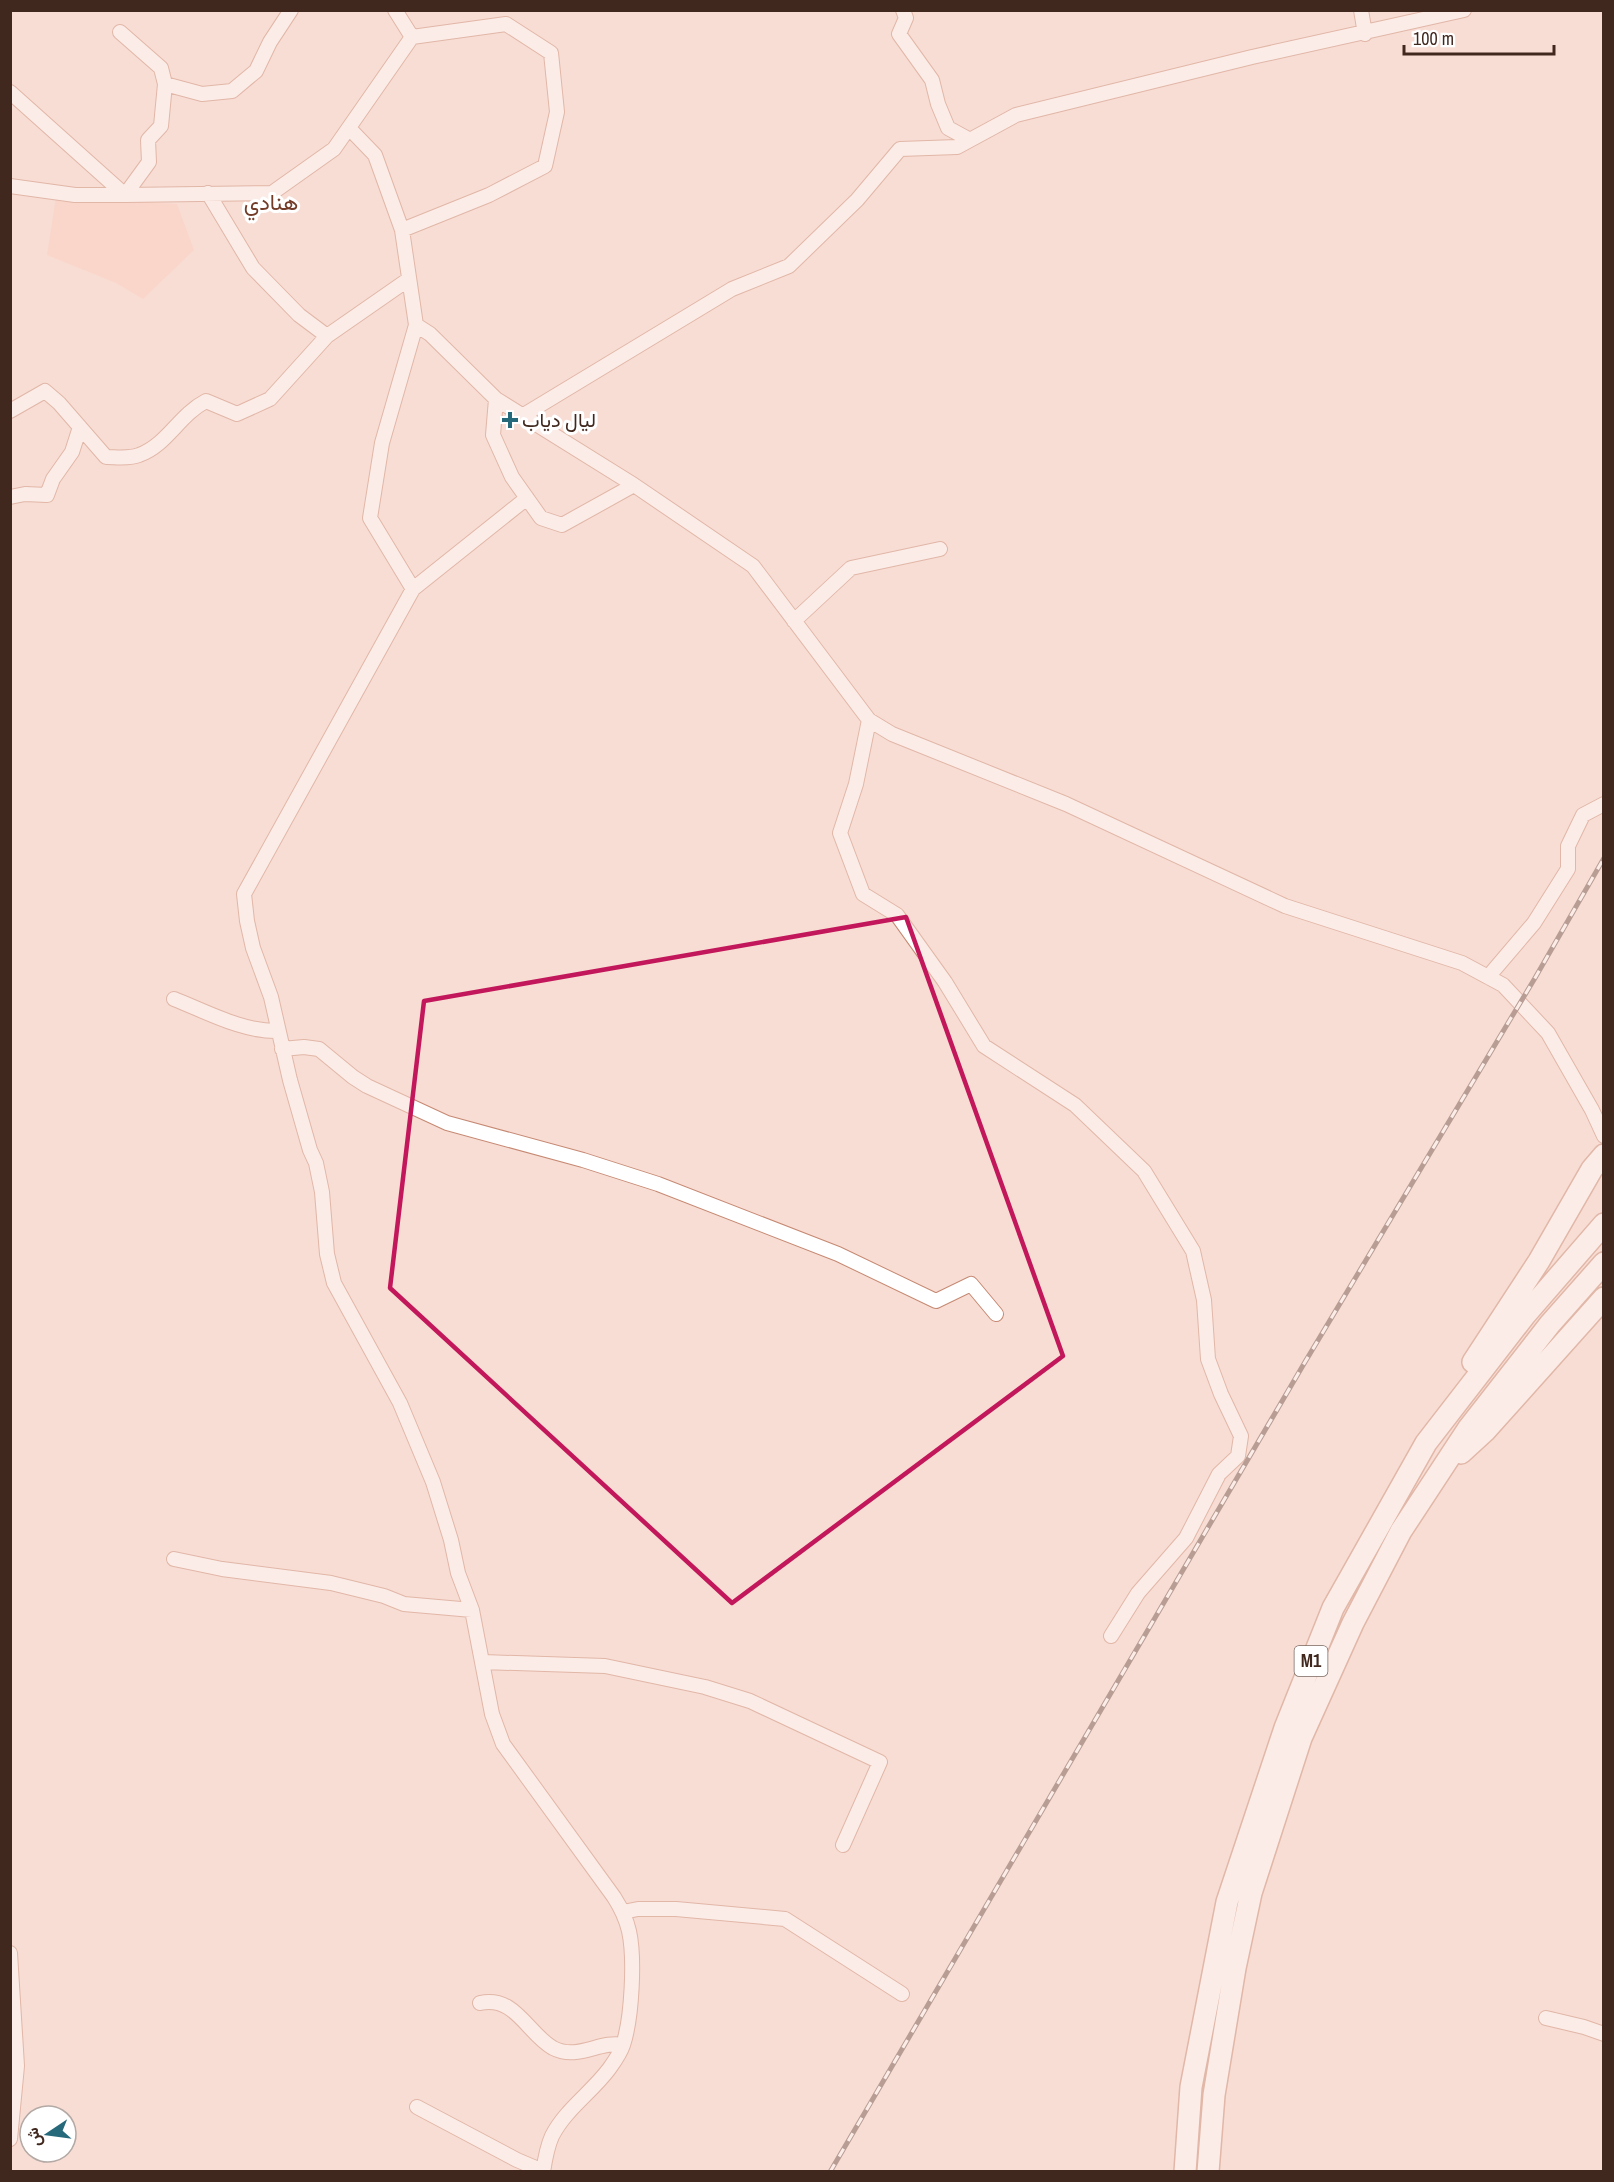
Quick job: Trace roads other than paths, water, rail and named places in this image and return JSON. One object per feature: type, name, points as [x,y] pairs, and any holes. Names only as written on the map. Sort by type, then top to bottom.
[{"type":"highway","points":[[1426,1443],[1461,1379],[1539,1261],[1592,1169],[1604,1155]]},
{"type":"highway","name":"M1","points":[[1185,2172],[1191,2087],[1227,1902],[1285,1728],[1333,1608],[1426,1443],[1524,1315],[1604,1224]]},
{"type":"highway","name":"M1","points":[[1208,2172],[1214,2095],[1235,1968],[1251,1893],[1301,1738],[1353,1623],[1401,1531],[1468,1429],[1550,1324],[1604,1263]]},
{"type":"highway","points":[[1446,1462],[1476,1440],[1604,1298]]},
{"type":"street","points":[[165,84],[202,94],[232,91],[256,71],[270,42],[291,10]]},
{"type":"street","points":[[903,10],[906,18],[899,34],[932,80],[938,104],[948,128],[970,140]]},
{"type":"street","points":[[1361,10],[1365,34]]},
{"type":"street","points":[[522,416],[732,289],[789,266],[856,200],[900,149],[957,147],[1016,116],[1252,57],[1365,34],[1464,10]]},
{"type":"street","points":[[395,11],[412,37]]},
{"type":"street","points":[[10,186],[75,195],[272,193],[334,149],[412,37],[506,24],[551,53],[557,112],[545,166],[489,195],[402,230]]},
{"type":"street","points":[[120,32],[161,68],[165,84],[161,126],[148,140],[149,162],[125,195]]},
{"type":"street","points":[[10,92],[125,195]]},
{"type":"street","points":[[349,128],[375,155],[402,230],[416,325],[382,443],[370,518],[413,589]]},
{"type":"street","points":[[208,193],[253,268],[299,315],[327,336]]},
{"type":"street","points":[[10,411],[45,391],[59,403],[106,457],[137,456],[156,447],[191,408],[206,401],[237,414],[270,399],[327,336],[409,279]]},
{"type":"street","points":[[416,325],[430,334],[496,399],[634,484],[753,566],[868,720],[892,734],[1066,804],[1285,906],[1462,963],[1503,985],[1548,1033],[1592,1110],[1604,1136]]},
{"type":"street","points":[[496,399],[493,435],[512,477],[541,518],[562,525],[634,484]]},
{"type":"street","points":[[10,497],[25,494],[47,495],[52,479],[72,452],[80,427]]},
{"type":"street","points":[[417,2107],[517,2160],[543,2171],[547,2149],[558,2126],[598,2083],[623,2045],[630,1999],[632,1957],[629,1932],[623,1912],[585,1854],[503,1744],[492,1714],[472,1610],[458,1573],[433,1482],[404,1411],[334,1283],[327,1254],[322,1192],[316,1163],[310,1150],[282,1049],[271,997],[249,936],[244,894],[413,589],[527,498]]},
{"type":"street","points":[[794,621],[851,568],[940,549]]},
{"type":"street","points":[[868,720],[856,784],[840,833],[863,894],[897,915],[945,982],[984,1046],[1075,1105],[1144,1171],[1193,1251],[1204,1300],[1208,1359],[1221,1394],[1241,1436],[1238,1456],[1219,1474],[1186,1538],[1138,1593],[1111,1636]]},
{"type":"street","points":[[1488,977],[1534,923],[1568,870],[1568,846],[1583,815],[1604,804]]},
{"type":"street","points":[[174,999],[220,1018],[256,1029],[278,1032]]},
{"type":"street","points":[[282,1049],[304,1047],[319,1049],[367,1086],[447,1123],[583,1160],[658,1184],[838,1254],[936,1301],[971,1284],[996,1314]]},
{"type":"street","points":[[174,1559],[222,1569],[331,1583],[384,1596],[404,1604],[472,1610]]},
{"type":"street","points":[[483,1662],[605,1666],[705,1687],[750,1701],[880,1762],[843,1845]]},
{"type":"street","points":[[623,1912],[638,1909],[676,1909],[785,1919],[902,1994]]},
{"type":"street","points":[[10,1953],[17,2066],[10,2139]]},
{"type":"street","points":[[480,2003],[492,2000],[507,2006],[548,2043],[563,2051],[585,2052],[612,2044],[623,2045]]},
{"type":"street","points":[[1546,2018],[1584,2026],[1604,2034]]},
{"type":"railway","points":[[830,2172],[1305,1362],[1535,978],[1604,858]]},
{"type":"place","name":"ليال دياب","points":[[510,420]]},
{"type":"district","name":"هنادي","points":[[271,202]]}]
